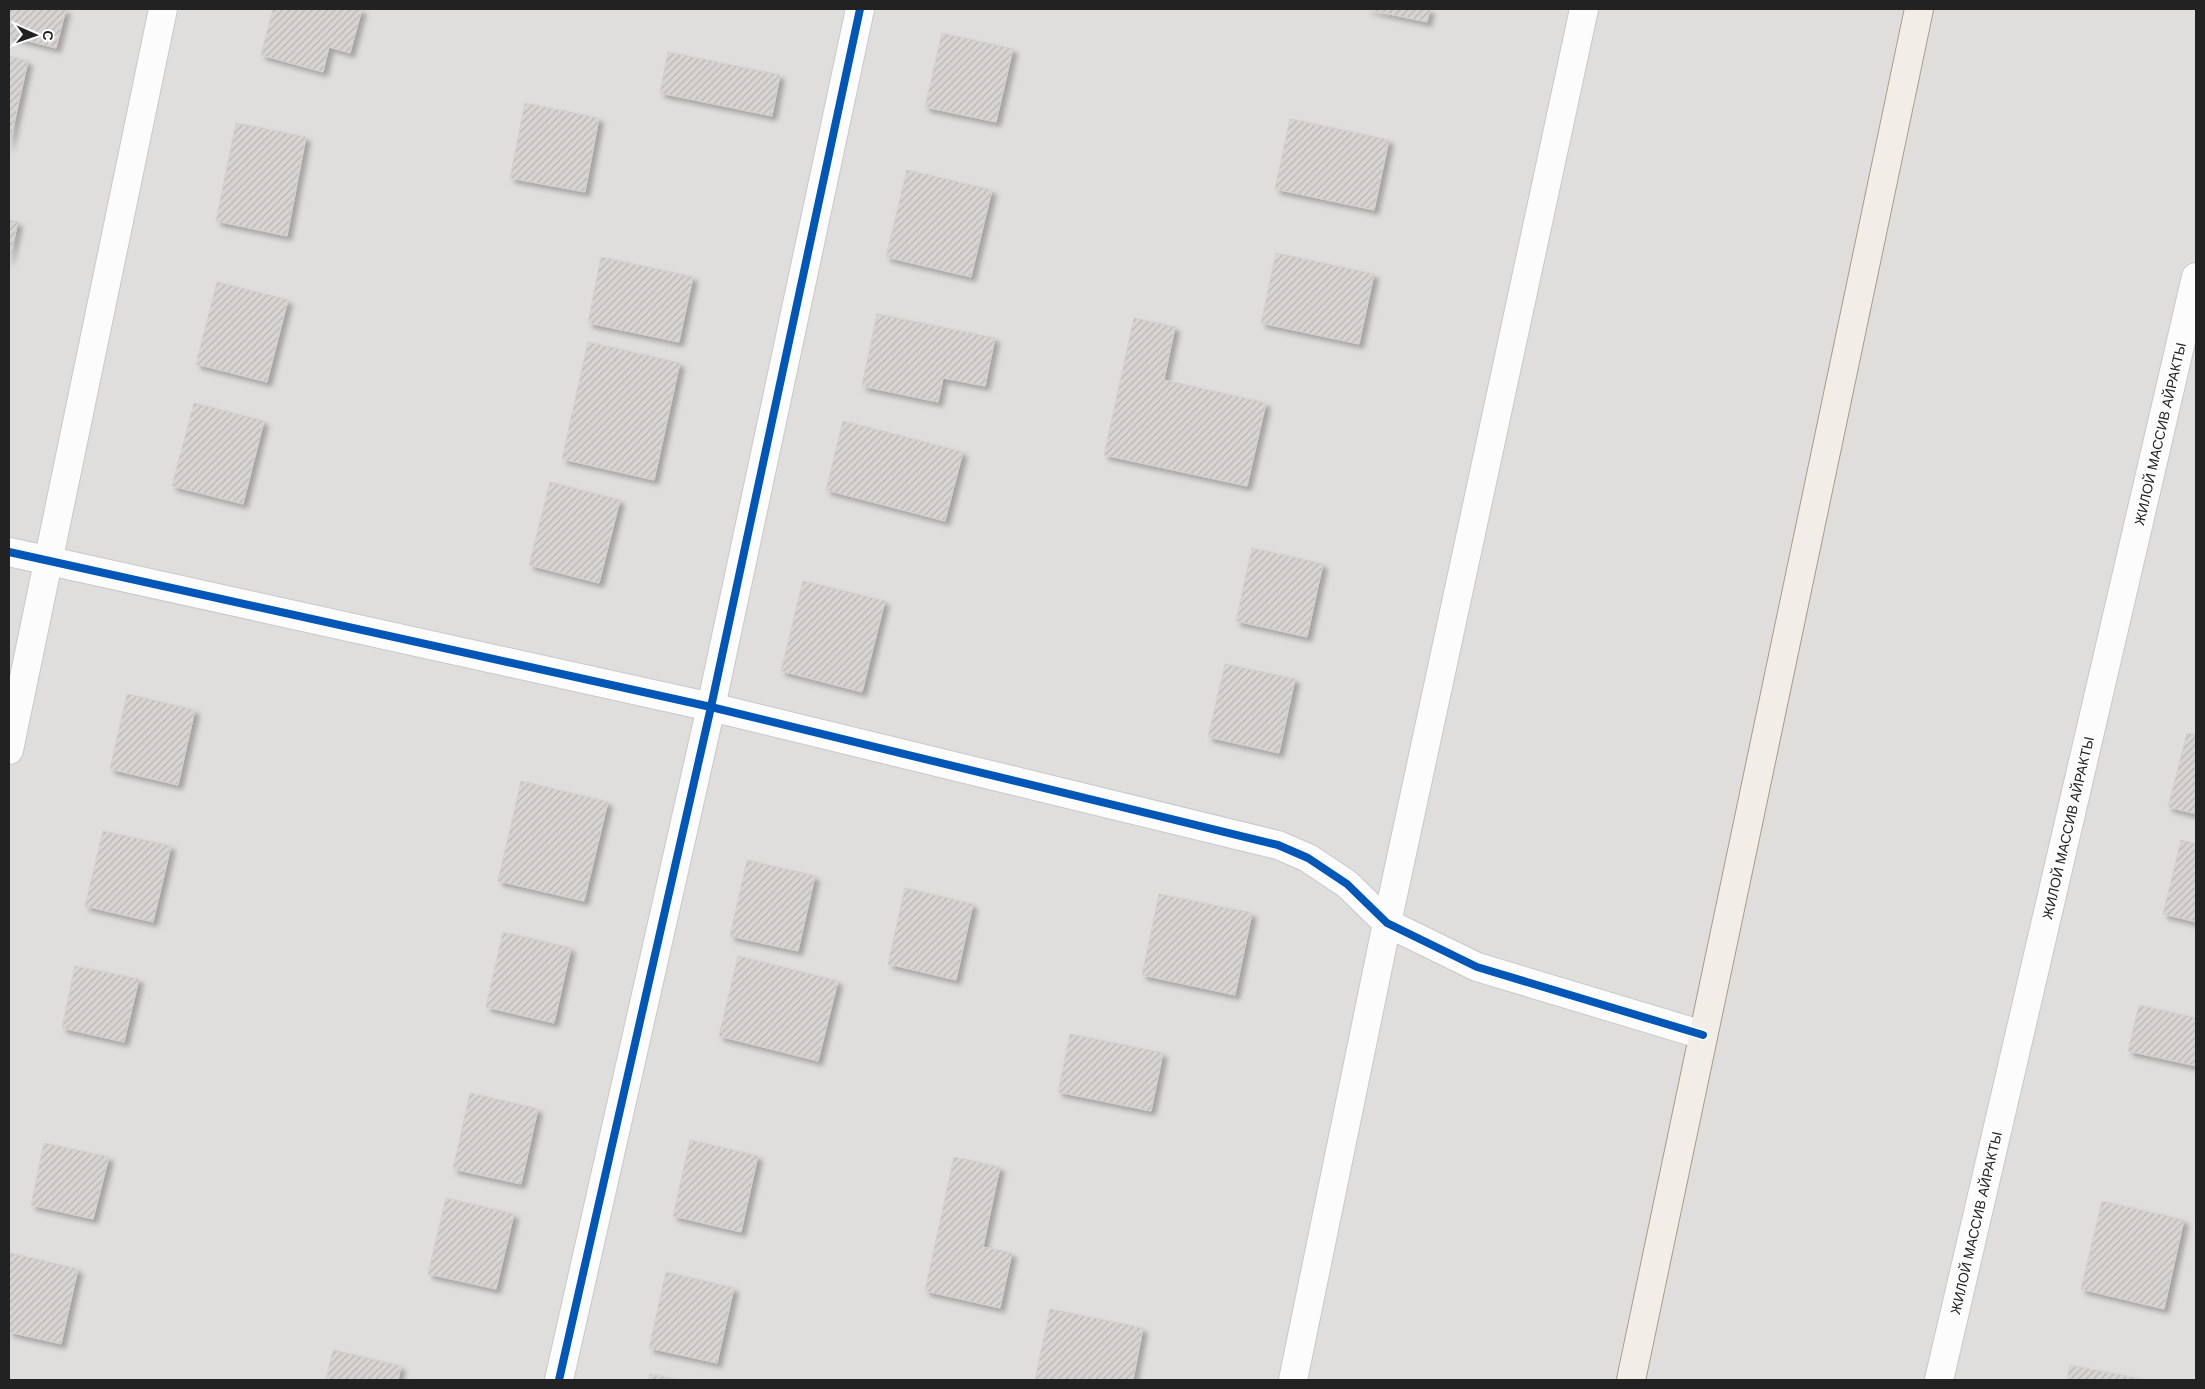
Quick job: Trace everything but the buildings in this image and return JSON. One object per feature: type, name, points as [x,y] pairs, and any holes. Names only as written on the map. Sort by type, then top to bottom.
[{"type":"main road","points":[[1631,1380],[1920,9]]},
{"type":"street","points":[[9,750],[163,9]]},
{"type":"street","points":[[559,1380],[711,707],[860,9]]},
{"type":"street","points":[[1293,1380],[1387,923],[1584,9]]},
{"type":"street","name":"ЖИЛОЙ МАССИВ АЙРАКТЫ","points":[[1939,1380],[2196,277]]},
{"type":"street","points":[[9,552],[711,707],[1278,845],[1308,858],[1347,884],[1387,923],[1477,967],[1704,1035]]},
{"type":"shaded area","points":[[9,9],[2196,9],[2196,1380],[9,1380]]},
{"type":"cycle path","points":[[559,1380],[711,707],[860,9]]},
{"type":"cycle path","points":[[9,552],[711,707],[1278,845],[1308,858],[1347,884],[1387,923],[1477,967],[1703,1035]]}]
